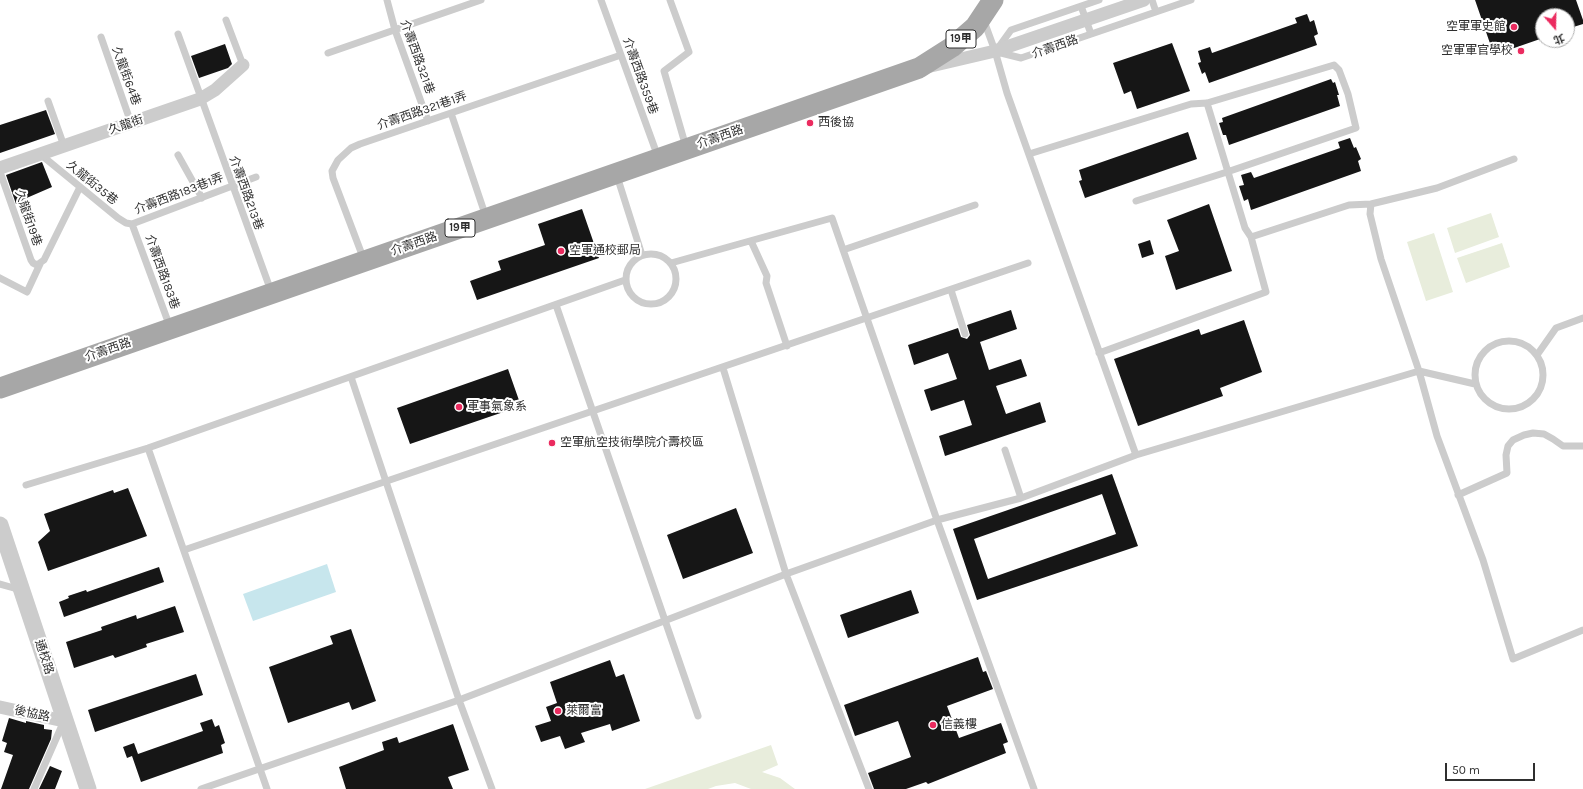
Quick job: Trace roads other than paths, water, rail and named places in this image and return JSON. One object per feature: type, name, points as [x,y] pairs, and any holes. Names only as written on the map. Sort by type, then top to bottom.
[{"type":"main road","name":"介壽西路","points":[[0,388],[920,68],[952,47],[975,27],[988,8]]},
{"type":"street","name":"介壽西路","points":[[920,68],[995,51],[1144,0]]},
{"type":"street","name":"久龍街","points":[[0,168],[200,99],[215,90],[243,65]]},
{"type":"street","name":"通校路","points":[[0,525],[23,591],[64,721],[88,789]]},
{"type":"street","name":"後協路","points":[[0,707],[64,721]]},
{"type":"lane","name":"介壽西路321巷","points":[[387,0],[395,30],[428,121]]},
{"type":"lane","points":[[328,53],[481,0]]},
{"type":"lane","name":"介壽西路359巷","points":[[601,0],[658,159]]},
{"type":"lane","points":[[670,0],[689,52],[664,70],[687,149]]},
{"type":"lane","points":[[995,51],[1011,30],[1099,0]]},
{"type":"lane","points":[[1152,0],[1156,12]]},
{"type":"lane","name":"介壽西路","points":[[995,51],[1021,58],[1191,0]]},
{"type":"lane","name":"介壽西路","points":[[1081,6],[1091,34]]},
{"type":"lane","points":[[988,8],[995,51],[1007,93],[1136,455]]},
{"type":"lane","points":[[226,20],[243,65]]},
{"type":"lane","name":"介壽西路213巷","points":[[178,34],[200,99],[272,294]]},
{"type":"lane","name":"久龍街64巷","points":[[101,37],[131,123]]},
{"type":"lane","name":"介壽西路321巷1弄","points":[[364,261],[333,178],[332,171],[338,160],[352,148],[621,55]]},
{"type":"lane","points":[[1029,154],[1191,104],[1207,103],[1334,65],[1339,70],[1348,94],[1356,128],[1227,172],[1136,200]]},
{"type":"lane","points":[[48,101],[64,146]]},
{"type":"lane","points":[[1099,353],[1266,292],[1251,237],[1245,228],[1207,103]]},
{"type":"lane","points":[[451,113],[487,219]]},
{"type":"lane","name":"久龍街35巷","points":[[40,154],[118,218],[126,223],[132,224]]},
{"type":"lane","points":[[178,154],[202,198]]},
{"type":"lane","points":[[1251,237],[1349,205],[1372,204],[1437,188],[1514,159]]},
{"type":"lane","name":"久龍街19巷","points":[[0,172],[32,263],[36,265],[40,264]]},
{"type":"lane","points":[[616,174],[642,255]]},
{"type":"lane","name":"介壽西路183巷1弄","points":[[132,224],[256,177]]},
{"type":"lane","name":"久龍街19巷","points":[[0,278],[28,292],[40,264],[44,260],[80,187]]},
{"type":"lane","points":[[1372,204],[1370,214],[1381,259],[1419,371],[1437,436],[1483,560],[1512,659],[1583,630]]},
{"type":"lane","points":[[843,250],[975,205]]},
{"type":"lane","points":[[671,263],[832,218],[937,520],[1034,789]]},
{"type":"lane","name":"介壽西路183巷","points":[[132,224],[171,329]]},
{"type":"lane","points":[[751,241],[767,276],[766,283],[787,346]]},
{"type":"lane","points":[[658,254],[671,263],[677,280],[675,288],[670,296],[664,301],[656,304],[639,302],[627,289],[625,280],[629,265],[635,259],[642,255],[658,254]]},
{"type":"lane","points":[[184,550],[723,368],[1028,263]]},
{"type":"lane","points":[[26,485],[148,448],[625,280]]},
{"type":"lane","points":[[951,290],[965,334]]},
{"type":"lane","points":[[556,305],[698,716]]},
{"type":"lane","points":[[1537,355],[1556,328],[1583,318]]},
{"type":"lane","points":[[1510,340],[1520,342],[1530,347],[1537,355],[1542,366],[1544,378],[1540,389],[1533,399],[1524,406],[1512,409],[1500,408],[1489,403],[1481,394],[1476,384],[1474,373],[1476,363],[1482,353],[1490,346],[1499,342],[1510,340]]},
{"type":"lane","points":[[723,368],[786,574],[869,789]]},
{"type":"lane","points":[[200,789],[459,700],[786,574],[937,520],[1021,498],[1136,455],[1419,371],[1476,384]]},
{"type":"lane","points":[[351,377],[459,700],[492,789]]},
{"type":"lane","points":[[1458,495],[1507,474],[1506,455],[1508,446],[1513,440],[1524,435],[1533,433],[1544,434],[1563,446],[1583,446]]},
{"type":"lane","points":[[148,448],[266,789]]},
{"type":"lane","points":[[1005,450],[1021,498]]},
{"type":"lane","points":[[0,584],[23,591]]},
{"type":"lane","points":[[34,789],[64,721]]},
{"type":"water","points":[[327,564],[336,592],[253,621],[243,594]]},
{"type":"place","name":"空軍軍史館","points":[[1514,27]]},
{"type":"place","name":"空軍軍官學校","points":[[1521,51]]},
{"type":"place","name":"西後協","points":[[810,123]]},
{"type":"place","name":"空軍通校郵局","points":[[561,251]]},
{"type":"place","name":"軍事氣象系","points":[[459,407]]},
{"type":"place","name":"空軍航空技術學院介壽校區","points":[[552,443]]},
{"type":"place","name":"萊爾富","points":[[558,711]]},
{"type":"place","name":"信義樓","points":[[933,725]]}]
